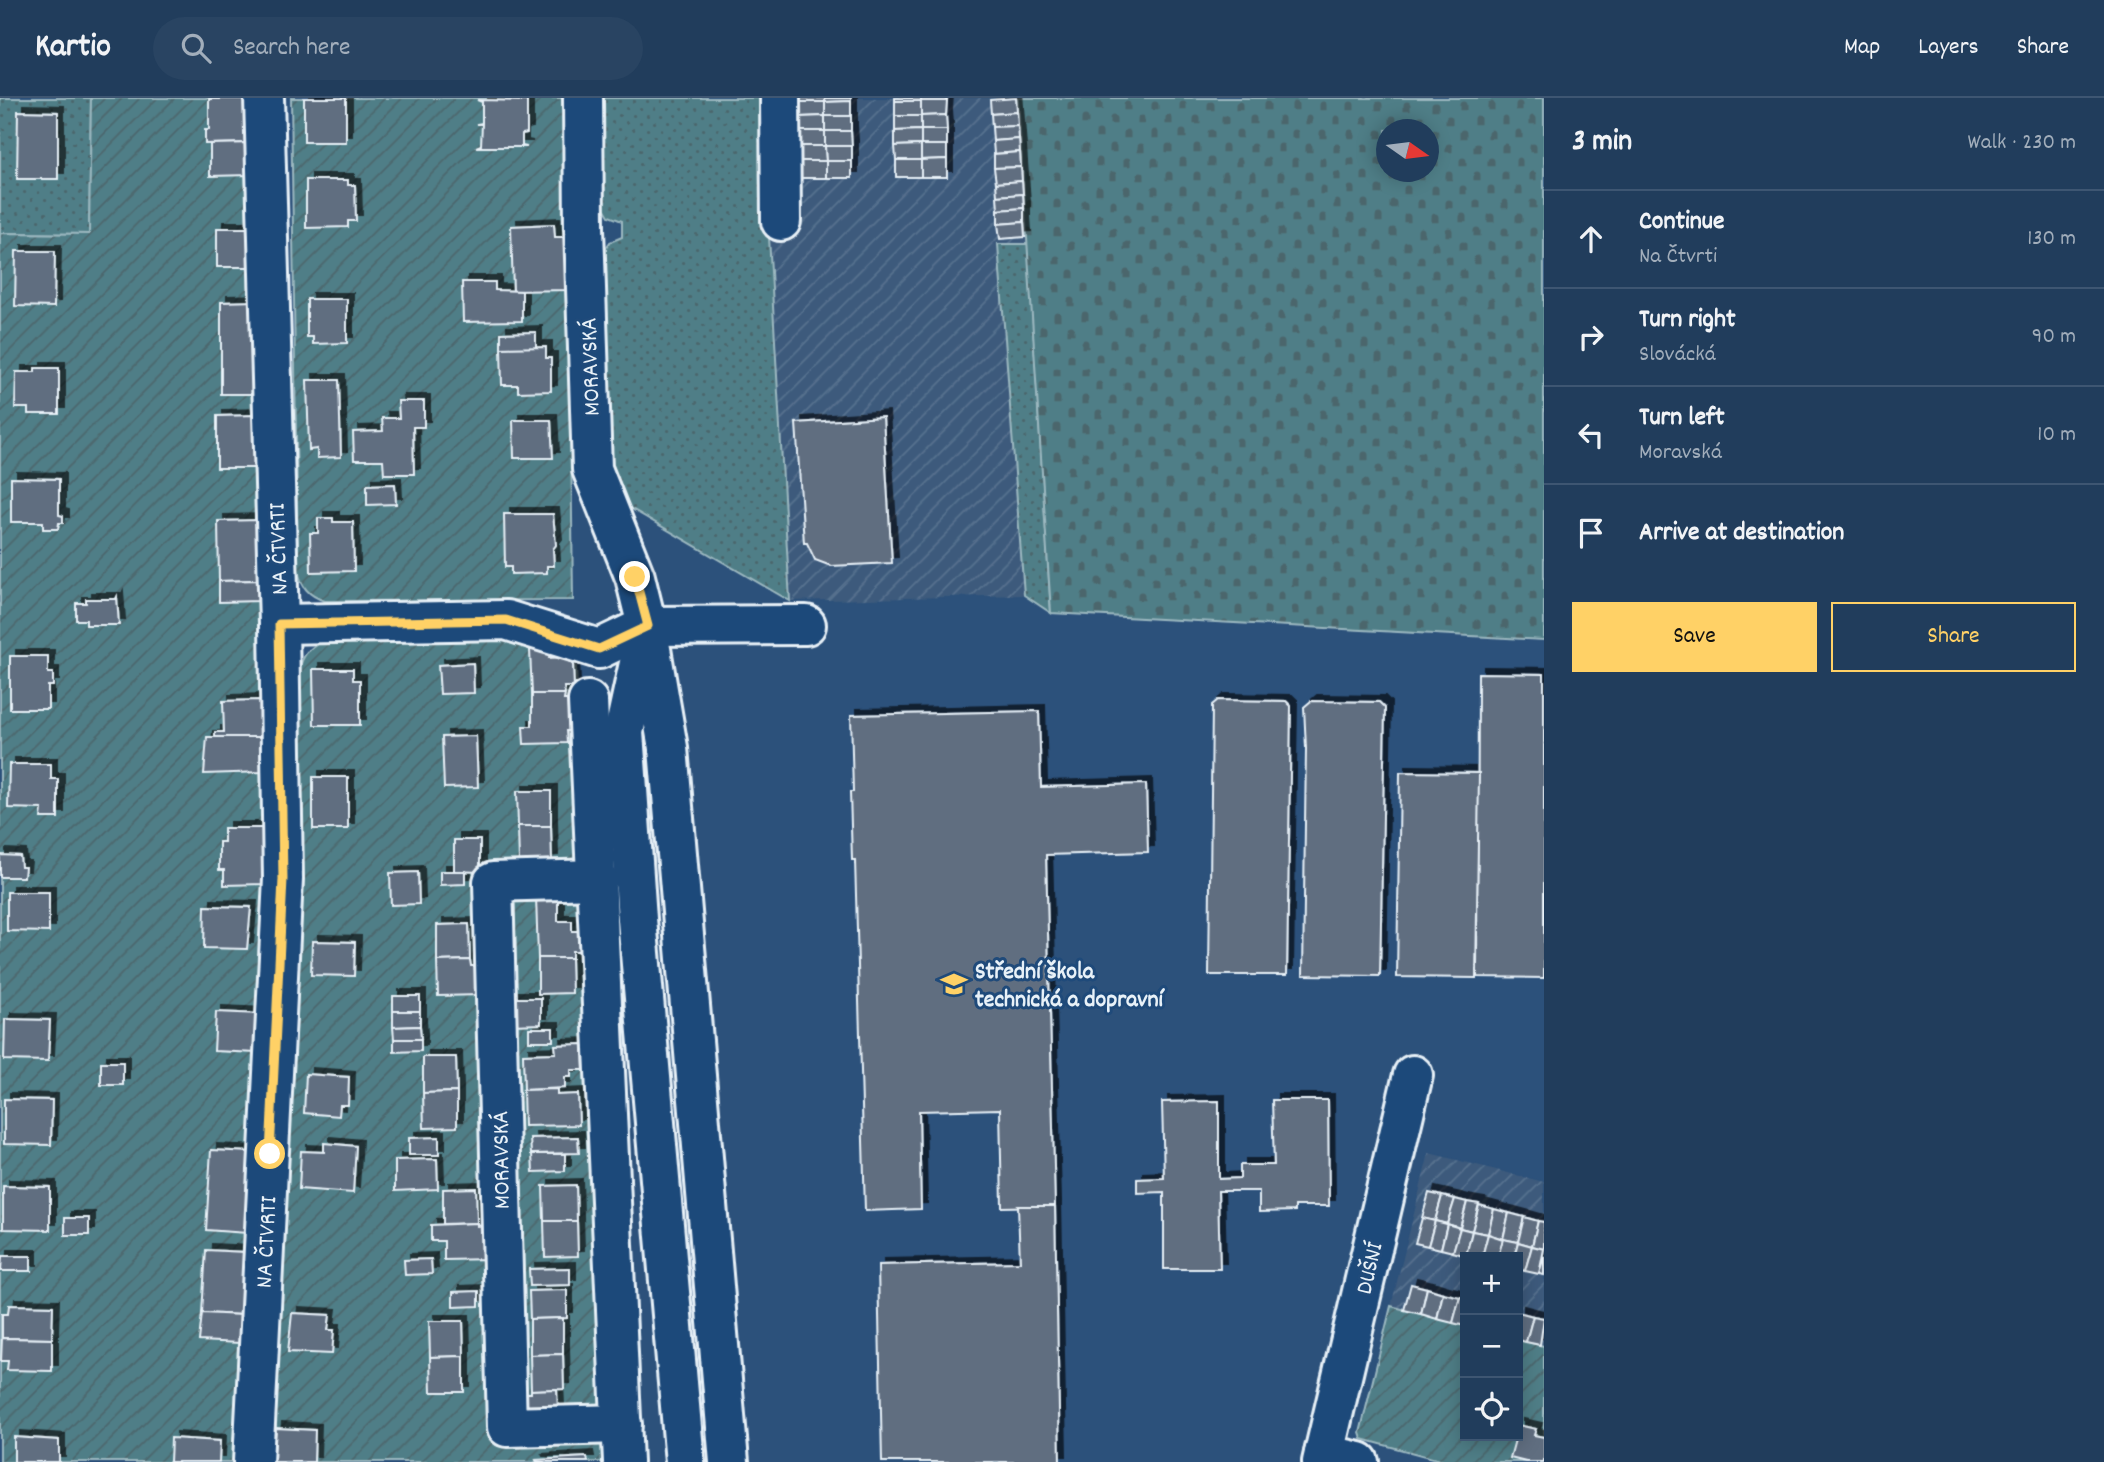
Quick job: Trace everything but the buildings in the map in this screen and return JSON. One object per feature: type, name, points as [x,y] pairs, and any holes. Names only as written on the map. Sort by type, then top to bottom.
[{"type":"street","name":"NA ČTVRTI","points":[[253,1462],[283,879],[279,624],[264,98]]},
{"type":"street","name":"MORAVSKÁ","points":[[583,98],[584,228],[592,469],[635,577],[648,626],[668,748],[729,1462]]},
{"type":"street","points":[[780,98],[781,221]]},
{"type":"street","points":[[279,624],[506,620],[599,649],[648,626],[806,625]]},
{"type":"street","points":[[648,626],[624,732],[637,919],[685,1462]]},
{"type":"street","points":[[588,701],[623,1462]]},
{"type":"street","name":"MORAVSKÁ","points":[[598,879],[493,882],[507,1427],[622,1424]]},
{"type":"street","name":"DUŠNÍ","points":[[1335,1459],[1413,1075]]},
{"type":"shaded area","points":[[761,98],[1018,98],[1028,244],[998,244],[1024,595],[790,601]]},
{"type":"shaded area","points":[[1429,1153],[1544,1182],[1544,1346],[1523,1341],[1523,1252],[1460,1252],[1460,1325],[1391,1306]]},
{"type":"green space","points":[[0,98],[91,98],[89,234],[0,233]]},
{"type":"green space","points":[[91,98],[254,98],[264,894],[234,1462],[0,1462],[0,233],[89,234]]},
{"type":"green space","points":[[291,98],[567,98],[573,600],[325,601],[310,593],[301,581],[298,570]]},
{"type":"green space","points":[[601,98],[761,98],[790,601],[611,497],[602,254],[610,242],[622,237],[622,221],[609,216],[602,204]]},
{"type":"green space","points":[[1018,98],[1544,98],[1544,640],[1051,613]]},
{"type":"green space","points":[[998,244],[1028,244],[1051,613],[1024,595]]},
{"type":"green space","points":[[435,639],[527,644],[544,649],[576,667],[584,868],[486,870],[498,1446],[609,1438],[610,1462],[270,1462],[297,1014],[301,881],[299,671],[306,653],[321,642]]},
{"type":"green space","points":[[578,889],[607,1401],[598,1410],[525,1409],[506,901]]},
{"type":"green space","points":[[1391,1306],[1460,1325],[1460,1441],[1523,1441],[1523,1341],[1544,1346],[1544,1462],[1447,1462],[1362,1439],[1360,1433]]},
{"type":"place","name":"Střední škola technická a dopravní","points":[[954,984]]},
{"type":"route","points":[[270,1154],[283,879],[279,624],[506,620],[599,649],[648,626],[635,577]]}]
